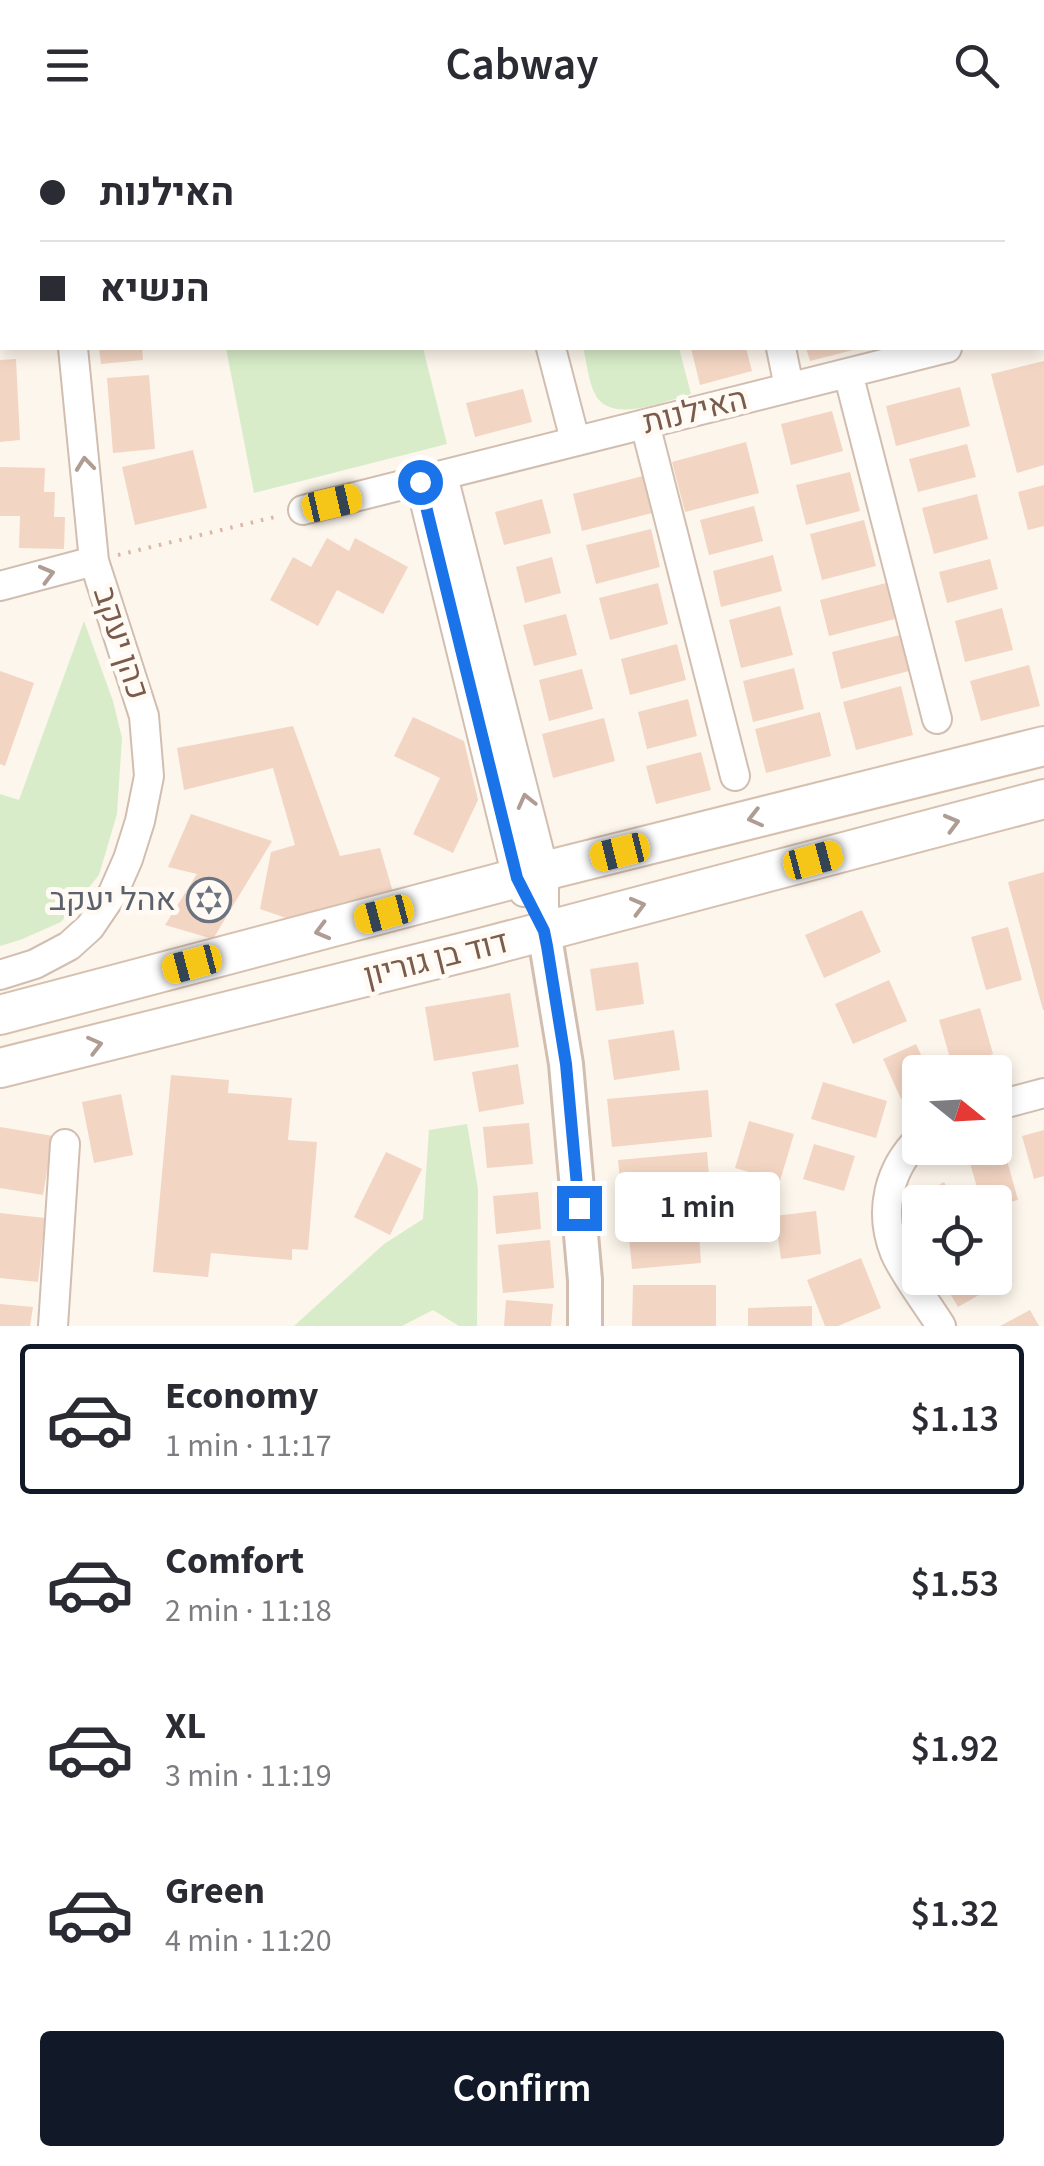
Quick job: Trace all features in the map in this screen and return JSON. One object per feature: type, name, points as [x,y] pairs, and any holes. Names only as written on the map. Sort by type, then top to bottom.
[{"type":"main road","name":"דוד בן גוריון","points":[[0,1015],[530,874],[1044,746]]},
{"type":"main road","name":"דוד בן גוריון","points":[[0,1068],[544,931],[1044,798]]},
{"type":"street","name":"כהן יעקב","points":[[0,975],[35,964],[69,946],[90,927],[113,893],[128,859],[148,776],[144,716],[94,561],[73,350]]},
{"type":"street","points":[[552,350],[575,440]]},
{"type":"street","points":[[782,350],[789,387]]},
{"type":"street","name":"האילנות","points":[[303,510],[939,350]]},
{"type":"street","points":[[848,372],[938,719]]},
{"type":"street","points":[[645,424],[735,776]]},
{"type":"street","points":[[431,479],[544,931],[566,1064],[585,1280],[585,1326]]},
{"type":"street","points":[[0,586],[94,561]]},
{"type":"street","points":[[1012,1101],[1044,1093]]},
{"type":"street","points":[[53,1326],[65,1144]]},
{"type":"street","points":[[902,1160],[886,1204],[895,1253],[941,1326]]},
{"type":"path","points":[[94,561],[303,510]]},
{"type":"green space","points":[[226,350],[424,350],[447,444],[254,493]]},
{"type":"green space","points":[[583,350],[680,350],[691,394],[639,408],[613,408],[595,394]]},
{"type":"green space","points":[[84,621],[122,738],[117,814],[99,875],[61,922],[0,946],[0,794],[19,800]]},
{"type":"green space","points":[[467,1124],[478,1189],[477,1326],[459,1326],[433,1310],[402,1326],[294,1326],[384,1244],[423,1219],[429,1130]]},
{"type":"building","points":[[99,350],[142,350],[143,360],[101,364]]},
{"type":"building","points":[[691,350],[747,350],[752,371],[700,385]]},
{"type":"building","points":[[807,350],[853,350],[810,361]]},
{"type":"building","points":[[16,359],[20,440],[0,442],[0,360]]},
{"type":"building","points":[[1044,361],[1044,465],[1017,473],[991,374]]},
{"type":"building","points":[[149,375],[155,449],[113,453],[107,378]]},
{"type":"building","points":[[960,387],[970,426],[896,446],[886,406]]},
{"type":"building","points":[[523,389],[532,422],[475,437],[466,403]]},
{"type":"building","points":[[832,411],[843,451],[791,465],[781,424]]},
{"type":"building","points":[[746,442],[759,493],[685,512],[672,462]]},
{"type":"building","points":[[967,444],[976,477],[918,492],[909,459]]},
{"type":"building","points":[[193,450],[207,508],[135,525],[122,467]]},
{"type":"building","points":[[0,467],[45,468],[44,492],[55,492],[54,517],[65,517],[64,549],[19,548],[20,516],[0,516]]},
{"type":"building","points":[[850,472],[860,511],[806,525],[796,485]]},
{"type":"building","points":[[643,476],[652,513],[582,531],[573,494]]},
{"type":"building","points":[[1044,485],[1044,526],[1028,530],[1018,492]]},
{"type":"building","points":[[977,494],[988,539],[934,554],[922,508]]},
{"type":"building","points":[[542,499],[551,533],[504,545],[495,512]]},
{"type":"building","points":[[754,506],[763,541],[709,555],[700,520]]},
{"type":"building","points":[[864,520],[876,566],[822,580],[810,534]]},
{"type":"building","points":[[651,529],[660,567],[596,584],[586,545]]},
{"type":"building","points":[[327,538],[349,551],[355,538],[408,567],[383,614],[337,590],[318,626],[270,600],[293,557],[311,567]]},
{"type":"building","points":[[773,555],[782,591],[721,607],[713,571]]},
{"type":"building","points":[[552,557],[561,593],[525,603],[516,567]]},
{"type":"building","points":[[990,559],[998,589],[947,603],[939,572]]},
{"type":"building","points":[[658,583],[668,624],[610,640],[599,598]]},
{"type":"building","points":[[886,583],[895,619],[829,636],[820,600]]},
{"type":"building","points":[[780,606],[793,655],[741,668],[729,620]]},
{"type":"building","points":[[1002,608],[1013,650],[965,662],[955,621]]},
{"type":"building","points":[[566,614],[577,655],[534,666],[523,625]]},
{"type":"building","points":[[900,635],[909,671],[841,689],[832,652]]},
{"type":"building","points":[[677,644],[686,680],[630,695],[621,659]]},
{"type":"building","points":[[1029,665],[1040,706],[981,721],[970,681]]},
{"type":"building","points":[[794,668],[804,709],[753,722],[743,681]]},
{"type":"building","points":[[582,669],[593,709],[549,721],[539,680]]},
{"type":"building","points":[[0,671],[34,683],[5,766],[0,764]]},
{"type":"building","points":[[901,686],[913,735],[856,750],[843,702]]},
{"type":"building","points":[[688,699],[697,736],[647,749],[638,712]]},
{"type":"building","points":[[820,712],[831,756],[766,773],[755,729]]},
{"type":"building","points":[[413,717],[464,741],[478,800],[453,853],[413,834],[440,778],[394,756]]},
{"type":"building","points":[[604,718],[615,761],[553,778],[542,734]]},
{"type":"building","points":[[293,726],[340,856],[380,848],[393,892],[289,919],[260,909],[271,852],[295,845],[273,768],[184,790],[177,748]]},
{"type":"building","points":[[701,752],[711,790],[656,804],[646,766]]},
{"type":"building","name":"אהל יעקב","points":[[191,814],[272,841],[213,939],[165,925],[197,874],[168,867]]},
{"type":"building","points":[[1044,872],[1044,1010],[1043,1010],[1008,882]]},
{"type":"building","points":[[862,910],[881,952],[824,978],[805,935]]},
{"type":"building","points":[[1008,927],[1022,980],[986,990],[971,937]]},
{"type":"building","points":[[638,962],[644,1004],[596,1011],[590,969]]},
{"type":"building","points":[[889,980],[907,1021],[853,1044],[835,1004]]},
{"type":"building","points":[[510,993],[519,1047],[434,1061],[425,1007]]},
{"type":"building","points":[[980,1008],[993,1054],[949,1055],[939,1020]]},
{"type":"building","points":[[674,1030],[680,1070],[614,1080],[608,1040]]},
{"type":"building","points":[[916,1044],[921,1055],[902,1055],[901,1099],[883,1059]]},
{"type":"building","points":[[518,1064],[524,1104],[479,1112],[472,1072]]},
{"type":"building","points":[[171,1075],[229,1080],[228,1093],[292,1098],[288,1140],[317,1142],[308,1250],[292,1249],[292,1260],[211,1253],[208,1277],[153,1272]]},
{"type":"building","points":[[823,1082],[887,1101],[876,1138],[811,1119]]},
{"type":"building","points":[[708,1090],[712,1137],[612,1147],[607,1099]]},
{"type":"building","points":[[121,1094],[133,1155],[94,1163],[82,1102]]},
{"type":"building","points":[[749,1121],[794,1134],[780,1181],[735,1168]]},
{"type":"building","points":[[529,1123],[533,1164],[487,1168],[483,1127]]},
{"type":"building","points":[[0,1127],[53,1136],[43,1195],[0,1188]]},
{"type":"building","points":[[1044,1130],[1044,1176],[1034,1179],[1022,1136]]},
{"type":"building","points":[[814,1144],[855,1156],[844,1191],[803,1179]]},
{"type":"building","points":[[386,1152],[422,1169],[390,1235],[354,1217]]},
{"type":"building","points":[[707,1152],[711,1199],[623,1208],[618,1160]]},
{"type":"building","points":[[971,1165],[1008,1165],[1018,1200],[1012,1202],[1012,1185],[976,1185]]},
{"type":"building","points":[[538,1192],[541,1229],[496,1234],[493,1196]]},
{"type":"building","points":[[816,1211],[821,1254],[781,1259],[775,1216]]},
{"type":"building","points":[[0,1213],[45,1218],[38,1282],[0,1278]]},
{"type":"building","points":[[698,1219],[701,1263],[632,1269],[628,1226]]},
{"type":"building","points":[[550,1240],[554,1288],[503,1293],[498,1245]]},
{"type":"building","points":[[861,1258],[881,1308],[838,1326],[825,1326],[807,1280]]},
{"type":"building","points":[[633,1285],[716,1285],[716,1326],[632,1326]]},
{"type":"building","points":[[951,1295],[979,1295],[958,1307]]},
{"type":"building","points":[[506,1300],[553,1304],[551,1326],[504,1326]]},
{"type":"building","points":[[0,1304],[33,1307],[30,1326],[0,1326]]},
{"type":"building","points":[[812,1306],[812,1326],[748,1326],[748,1308]]},
{"type":"building","points":[[1030,1310],[1039,1326],[1000,1326]]},
{"type":"place","name":"אהל יעקב","points":[[209,900]]},
{"type":"route","points":[[420,482],[517,878],[544,931],[566,1064],[579,1208]]}]
